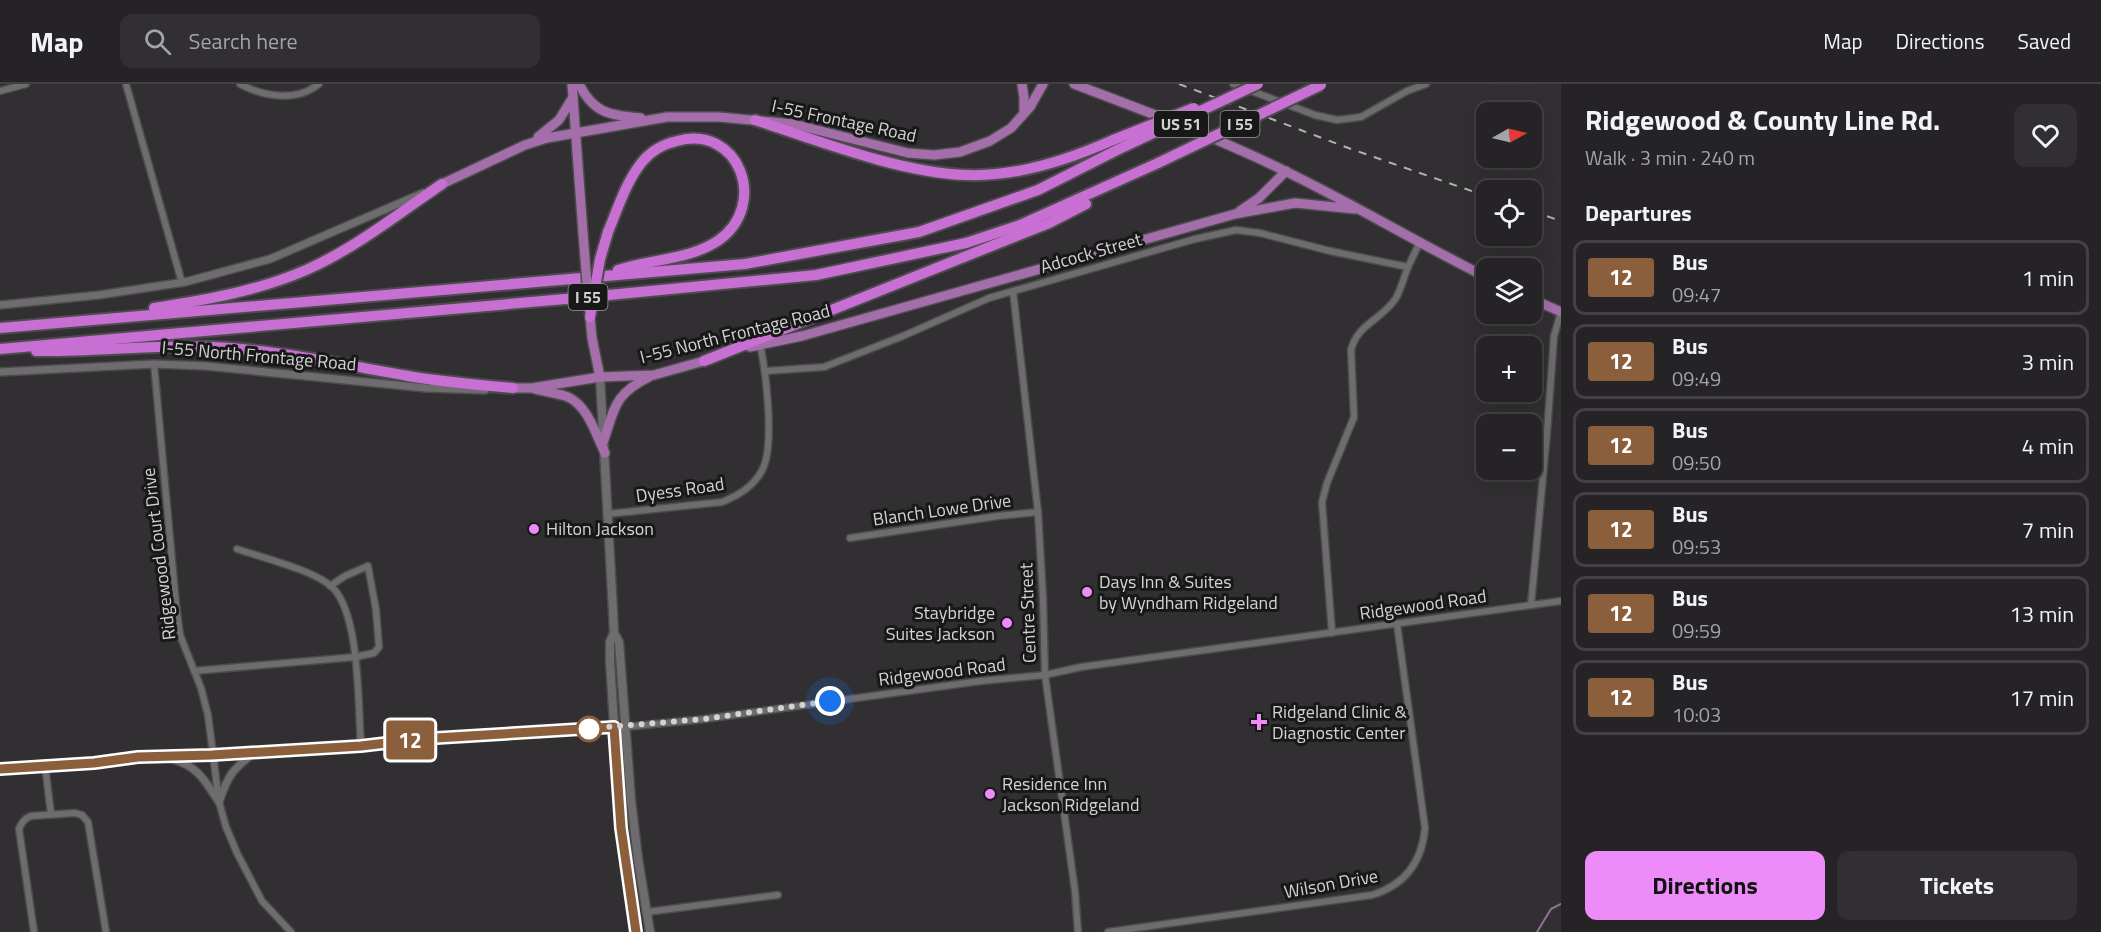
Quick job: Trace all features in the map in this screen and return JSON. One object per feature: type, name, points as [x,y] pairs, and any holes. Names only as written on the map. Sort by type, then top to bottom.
[{"type":"highway","name":"I 55","points":[[1236,88],[1258,84]]},
{"type":"highway","name":"I 55","points":[[0,350],[816,275],[966,243],[1020,225],[1155,164],[1322,84]]},
{"type":"highway","points":[[755,120],[871,157],[928,171],[968,175],[998,174],[1046,165],[1115,145],[1175,114],[1236,88]]},
{"type":"highway","points":[[590,317],[600,259],[608,232],[629,182],[643,161],[657,149],[669,143],[694,138],[709,140],[736,160],[743,176],[745,192],[742,207],[734,224],[721,238],[704,249],[632,265],[603,275]]},
{"type":"highway","name":"I 55","points":[[0,328],[745,264],[919,232],[1038,190],[1115,145]]},
{"type":"highway","points":[[704,361],[1049,223],[1155,164]]},
{"type":"highway","points":[[58,323],[196,301],[258,287],[306,270],[352,245],[442,184]]},
{"type":"highway","points":[[0,350],[77,352],[161,346],[215,347],[338,363],[409,376],[513,388]]},
{"type":"main road","points":[[572,84],[592,338],[600,377],[615,633],[619,642],[638,859],[650,932]]},
{"type":"main road","points":[[579,84],[592,103],[612,116],[652,118]]},
{"type":"main road","points":[[1022,84],[1024,113]]},
{"type":"main road","name":"I-55 Frontage Road","points":[[525,145],[547,138],[652,118],[709,117],[793,124],[908,153],[934,155],[960,152],[990,141],[1011,128],[1030,107],[1043,84]]},
{"type":"main road","name":"US 51","points":[[1074,84],[1195,129],[1286,171],[1419,244],[1476,272]]},
{"type":"main road","points":[[442,184],[542,135],[559,120],[573,97]]},
{"type":"main road","points":[[1236,214],[1259,198],[1286,171]]},
{"type":"main road","name":"I-55 North Frontage Road","points":[[513,388],[532,388],[600,377],[654,375],[760,344],[802,336],[1236,214],[1295,203],[1355,208]]},
{"type":"main road","points":[[1542,303],[1561,312]]},
{"type":"main road","points":[[604,440],[617,402],[636,384],[654,375]]},
{"type":"main road","points":[[532,388],[567,397],[576,402],[585,413],[605,453]]},
{"type":"main road","points":[[615,633],[610,642],[621,828],[636,932]]},
{"type":"street","points":[[0,91],[26,84]]},
{"type":"street","points":[[126,84],[182,283]]},
{"type":"street","points":[[240,84],[266,94],[292,95],[304,94],[319,84]]},
{"type":"street","points":[[1236,88],[1315,115],[1337,120],[1361,117],[1407,91],[1426,84]]},
{"type":"street","points":[[0,305],[99,295],[182,283],[270,259],[442,184]]},
{"type":"street","name":"Adcock Street","points":[[766,371],[824,367],[903,336],[988,298],[1167,247],[1236,230],[1260,233],[1330,251],[1408,267]]},
{"type":"street","points":[[1332,633],[1322,502],[1327,483],[1354,417],[1351,350],[1353,341],[1359,332],[1386,310],[1396,298],[1419,244]]},
{"type":"street","name":"Centre Street","points":[[1013,291],[1038,512],[1045,675],[1075,891],[1078,932]]},
{"type":"street","points":[[1531,605],[1554,336],[1561,312]]},
{"type":"street","name":"Dyess Road","points":[[607,514],[722,502],[746,490],[764,468],[767,456],[766,371],[760,344]]},
{"type":"street","name":"I-55 North Frontage Road","points":[[0,372],[154,364],[236,368],[437,388],[469,390],[513,388]]},
{"type":"street","name":"Ridgewood Court Drive","points":[[154,364],[180,635],[201,688],[208,715],[219,802],[237,853],[262,902],[291,932]]},
{"type":"street","name":"Blanch Lowe Drive","points":[[850,538],[1038,512]]},
{"type":"street","points":[[237,549],[315,576],[330,586],[345,607],[353,632],[361,746]]},
{"type":"street","points":[[194,671],[355,657],[374,653],[379,647],[376,610],[368,566],[345,576],[330,586]]},
{"type":"street","name":"Ridgewood Road","points":[[0,769],[94,763],[138,757],[361,746],[420,739],[704,719],[981,681],[1045,675],[1080,667],[1561,601]]},
{"type":"street","name":"Wilson Drive","points":[[1108,932],[1372,895],[1385,891],[1411,871],[1424,844],[1425,828],[1397,624]]},
{"type":"street","points":[[219,802],[226,782],[234,769],[255,752]]},
{"type":"street","points":[[164,756],[184,762],[196,769],[219,802]]},
{"type":"street","points":[[45,765],[51,814]]},
{"type":"street","points":[[34,932],[19,829],[25,818],[75,813],[82,815],[88,822],[106,932]]},
{"type":"street","points":[[647,912],[778,895]]},
{"type":"waterway","points":[[1537,932],[1551,909],[1561,904]]},
{"type":"railway","points":[[1179,84],[1351,149],[1476,193]]},
{"type":"railway","points":[[1542,214],[1561,221]]},
{"type":"bus line","name":"12","points":[[0,769],[94,763],[138,757],[361,746],[420,739],[614,727],[621,828],[636,932]]},
{"type":"place","name":"Hilton Jackson","points":[[534,529]]},
{"type":"place","name":"Days Inn & Suites by Wyndham Ridgeland","points":[[1087,592]]},
{"type":"place","name":"Staybridge Suites Jackson","points":[[1007,623]]},
{"type":"place","name":"Ridgeland Clinic & Diagnostic Center","points":[[1259,722]]},
{"type":"place","name":"Residence Inn Jackson Ridgeland","points":[[990,794]]},
{"type":"route","points":[[589,729],[583,729],[704,719],[830,701]]}]
